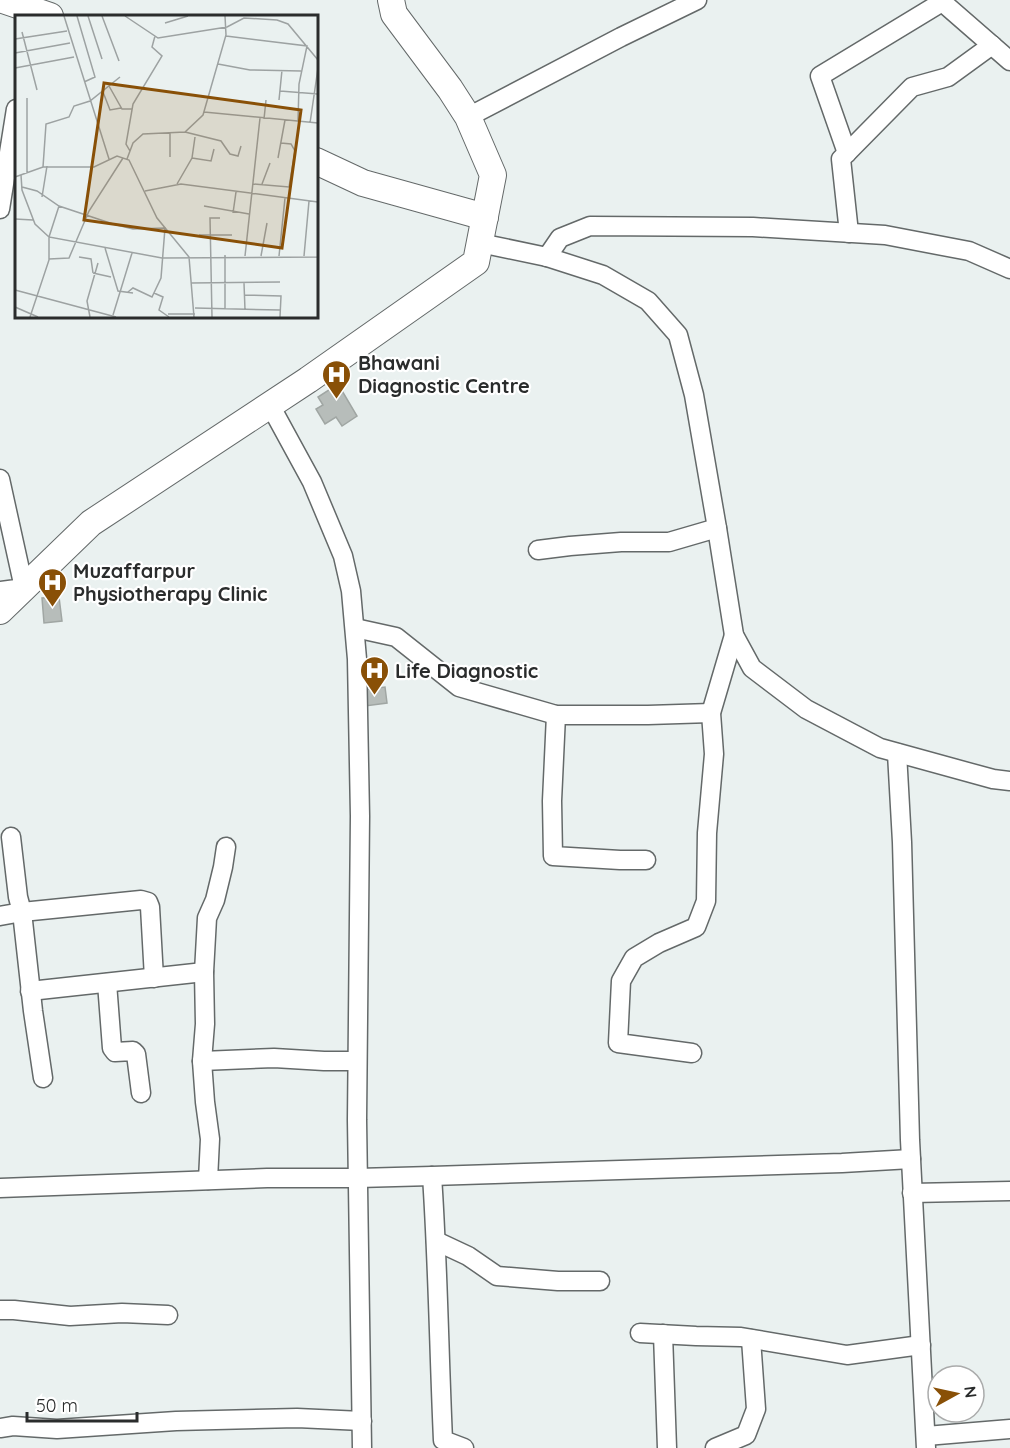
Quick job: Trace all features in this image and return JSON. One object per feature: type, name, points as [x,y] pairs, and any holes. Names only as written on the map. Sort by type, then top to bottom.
[{"type":"main road","points":[[3,0],[39,11]]},
{"type":"main road","points":[[0,611],[12,589],[91,523],[308,380],[477,262],[493,175],[468,117],[394,14],[391,0]]},
{"type":"main road","points":[[318,162],[363,183],[485,217]]},
{"type":"street","points":[[468,117],[697,0]]},
{"type":"street","points":[[847,153],[820,76],[941,1],[1010,61]]},
{"type":"street","points":[[849,232],[841,159],[912,87],[948,77],[992,45]]},
{"type":"street","points":[[0,209],[15,115]]},
{"type":"street","points":[[547,257],[560,238],[590,226],[753,227],[885,235],[969,251],[1010,269]]},
{"type":"street","points":[[480,243],[547,257],[603,275],[648,301],[678,335],[694,395],[734,635],[752,668],[806,709],[880,748],[993,779],[1010,781]]},
{"type":"street","points":[[270,405],[312,482],[343,556],[351,591],[355,628],[360,816],[357,1061],[362,1448]]},
{"type":"street","points":[[0,478],[12,589]]},
{"type":"street","points":[[538,550],[621,542],[669,542],[717,528]]},
{"type":"street","points":[[355,628],[396,637],[459,687],[556,715],[711,713]]},
{"type":"street","points":[[692,1053],[618,1043],[621,981],[634,958],[659,943],[696,927],[706,901],[707,833],[714,754],[711,713],[734,635]]},
{"type":"street","points":[[556,715],[552,801],[553,856],[646,860]]},
{"type":"street","points":[[897,753],[902,842],[912,1193],[926,1442],[1010,1429]]},
{"type":"street","points":[[11,837],[43,1078]]},
{"type":"street","points":[[208,1180],[210,1139],[202,1061],[205,1024],[204,972],[207,918],[215,900],[226,847]]},
{"type":"street","points":[[0,916],[141,900],[148,902],[154,978]]},
{"type":"street","points":[[30,991],[204,972]]},
{"type":"street","points":[[107,983],[112,1048],[115,1052],[133,1051],[136,1054],[141,1093]]},
{"type":"street","points":[[202,1061],[274,1058],[357,1061]]},
{"type":"street","points":[[0,1188],[911,1159]]},
{"type":"street","points":[[432,1176],[444,1440],[464,1448]]},
{"type":"street","points":[[912,1193],[1010,1191]]},
{"type":"street","points":[[436,1241],[468,1256],[497,1275],[558,1281],[600,1281]]},
{"type":"street","points":[[0,1310],[70,1316],[122,1313],[168,1315]]},
{"type":"street","points":[[640,1333],[741,1337],[847,1355],[921,1345]]},
{"type":"street","points":[[663,1334],[668,1448]]},
{"type":"street","points":[[715,1448],[746,1435],[756,1409],[751,1340]]},
{"type":"street","points":[[0,1428],[13,1426],[57,1429],[176,1421],[297,1418],[362,1421]]},
{"type":"building","points":[[338,384],[357,416],[342,426],[336,417],[325,424],[316,409],[323,405],[318,397]]},
{"type":"building","points":[[59,597],[62,621],[44,623],[42,598]]},
{"type":"building","points":[[385,687],[387,703],[365,706],[363,690]]},
{"type":"place","name":"Bhawani Diagnostic Centre","points":[[337,400]]},
{"type":"place","name":"Muzaffarpur Physiotherapy Clinic","points":[[52,608]]},
{"type":"place","name":"Life Diagnostic","points":[[374,696]]}]
